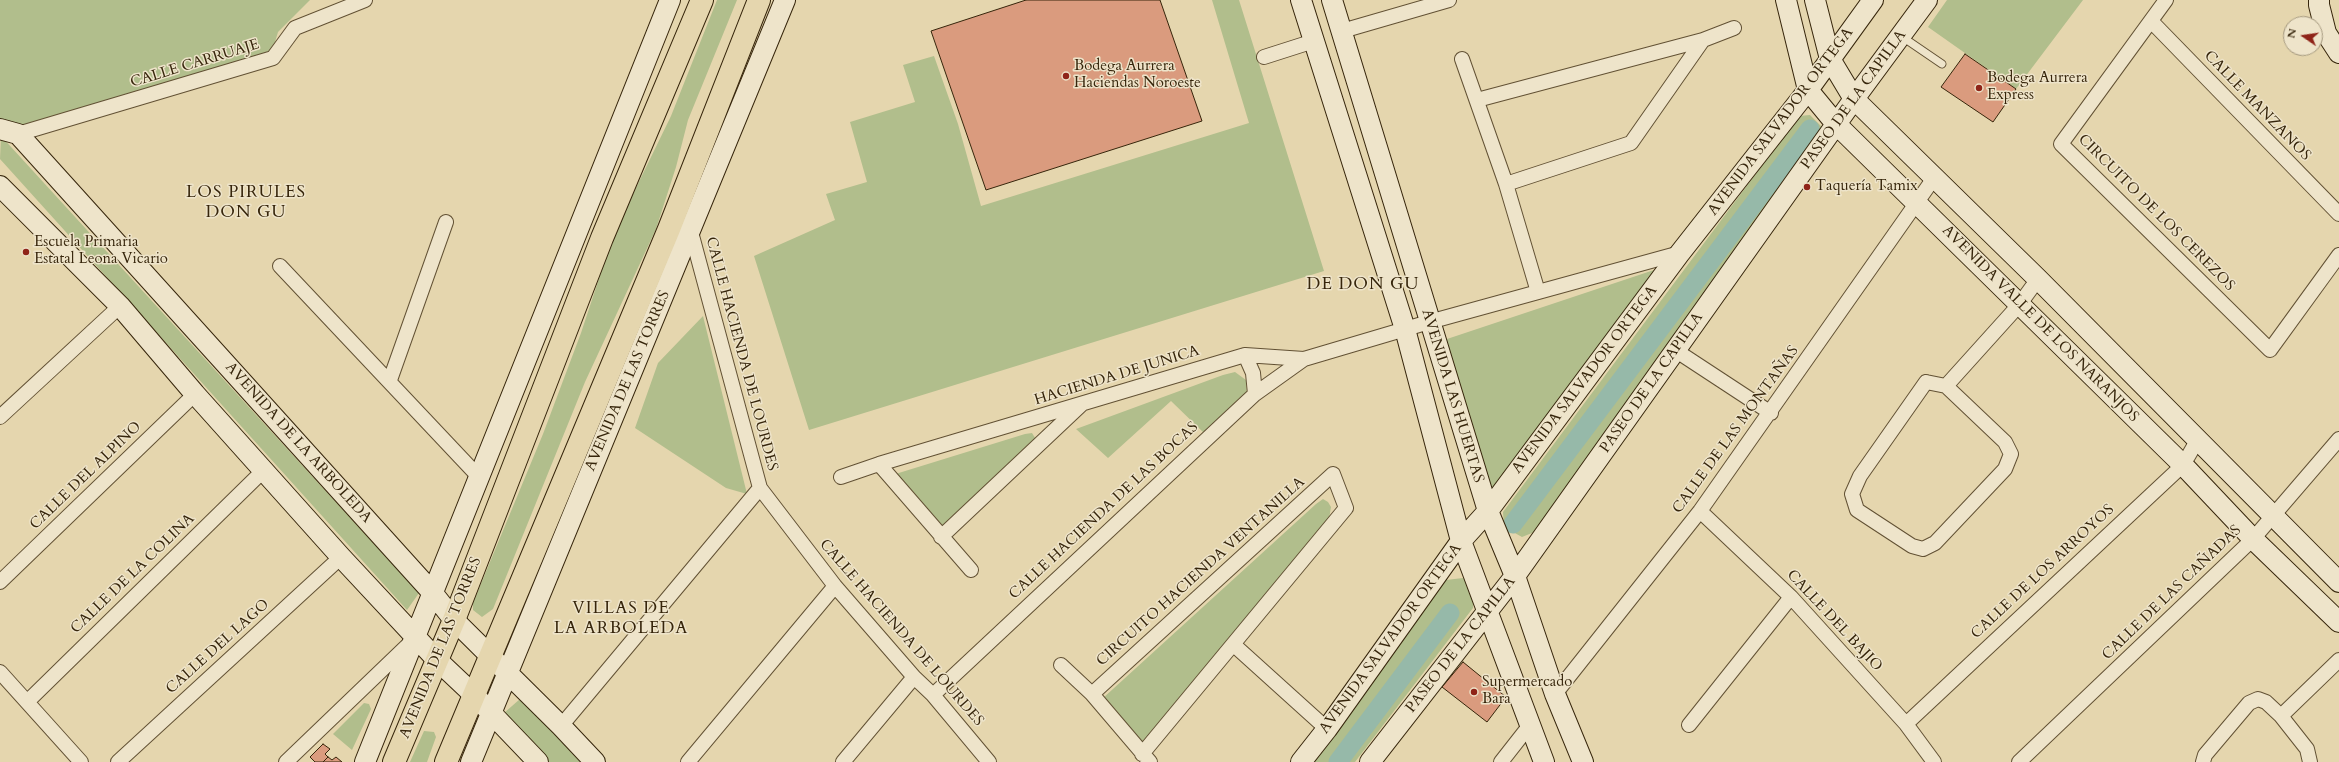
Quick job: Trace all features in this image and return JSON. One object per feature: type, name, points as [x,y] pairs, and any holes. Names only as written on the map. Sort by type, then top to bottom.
[{"type":"main road","name":"AVENIDA DE LAS TORRES","points":[[394,762],[454,620],[602,238],[702,0]]},
{"type":"main road","name":"AVENIDA DE LAS TORRES","points":[[446,762],[473,694],[666,236],[759,0]]},
{"type":"street","name":"CALLE CARRUAJE","points":[[9,131],[273,58],[295,28],[365,0]]},
{"type":"street","name":"AVENIDA DE LAS TORRES","points":[[364,762],[416,637],[431,591],[479,477],[670,0]]},
{"type":"street","name":"AVENIDA DE LAS TORRES","points":[[471,762],[506,673],[691,232],[785,0]]},
{"type":"street","name":"AVENIDA LAS HUERTAS","points":[[1302,0],[1405,329],[1461,541],[1544,762]]},
{"type":"street","name":"AVENIDA LAS HUERTAS","points":[[1332,0],[1429,322],[1488,511],[1515,576],[1555,694],[1583,762]]},
{"type":"street","points":[[1342,31],[1447,0]]},
{"type":"street","name":"AVENIDA VALLE DE LOS NARANJOS","points":[[1786,0],[1808,90],[1836,124],[1916,201],[2018,305],[2183,465],[2253,539],[2339,622]]},
{"type":"street","name":"AVENIDA VALLE DE LOS NARANJOS","points":[[1815,0],[1830,59],[1854,99],[2038,279],[2197,441],[2274,515],[2339,582]]},
{"type":"street","name":"AVENIDA SALVADOR ORTEGA","points":[[1301,762],[1327,729],[1461,541],[1488,511],[1680,253],[1808,90],[1873,0]]},
{"type":"street","name":"PASEO DE LA CAPILLA","points":[[1370,762],[1515,576],[1836,124],[1928,0]]},
{"type":"street","name":"CIRCUITO DE LOS CEREZOS","points":[[2166,0],[2061,144],[2270,350],[2339,256]]},
{"type":"street","points":[[2319,0],[2326,33],[2339,53]]},
{"type":"street","name":"CALLE MANZANOS","points":[[2151,21],[2339,214]]},
{"type":"street","points":[[1477,100],[1703,40],[1734,28]]},
{"type":"street","points":[[1506,184],[1630,143],[1703,40]]},
{"type":"street","points":[[1264,57],[1314,41]]},
{"type":"street","points":[[1462,59],[1506,184],[1538,292]]},
{"type":"street","name":"AVENIDA DE LA ARBOLEDA","points":[[9,131],[431,591],[454,620],[506,673],[562,726],[595,762]]},
{"type":"street","name":"CALLE DE LAS MONTAÑAS","points":[[1555,694],[1700,511],[1771,413],[1916,201],[1934,178]]},
{"type":"street","points":[[0,186],[120,306],[195,394],[341,557],[437,660],[473,694],[538,762]]},
{"type":"street","points":[[390,380],[446,222]]},
{"type":"street","name":"CALLE HACIENDA DE LOURDES","points":[[691,232],[760,488],[835,586],[914,678],[933,695],[989,762]]},
{"type":"street","name":"HACIENDA DE JUNICA","points":[[841,477],[879,464],[1244,355],[1304,359],[1429,322],[1680,253]]},
{"type":"street","points":[[280,266],[390,380],[479,477]]},
{"type":"street","points":[[1946,386],[2018,305],[2038,279]]},
{"type":"street","points":[[0,417],[120,306]]},
{"type":"street","points":[[1675,350],[1771,413]]},
{"type":"street","points":[[1244,355],[1253,373],[1255,394]]},
{"type":"street","name":"CALLE HACIENDA DE LAS BOCAS","points":[[933,695],[1255,394],[1304,359]]},
{"type":"street","points":[[1926,382],[1946,386],[2005,442],[2011,454],[2005,469],[1935,543],[1923,549],[1912,546],[1857,510],[1852,494],[1860,476],[1926,382]]},
{"type":"street","name":"CALLE DEL ALPINO","points":[[0,582],[195,394]]},
{"type":"street","points":[[941,537],[1083,403]]},
{"type":"street","name":"CALLE DE LAS CAÑADAS","points":[[2019,762],[2253,539],[2339,439]]},
{"type":"street","name":"CALLE DE LOS ARROYOS","points":[[1906,724],[2183,465],[2197,441]]},
{"type":"street","points":[[879,464],[971,570]]},
{"type":"street","name":"CALLE DE LA COLINA","points":[[27,702],[264,471]]},
{"type":"street","name":"CIRCUITO HACIENDA VENTANILLA","points":[[1092,694],[1333,474],[1346,508],[1234,645]]},
{"type":"street","points":[[562,726],[760,488]]},
{"type":"street","name":"CALLE DEL BAJIO","points":[[1700,511],[1791,597],[1906,724],[1934,762]]},
{"type":"street","name":"CALLE DEL LAGO","points":[[118,762],[341,557]]},
{"type":"street","points":[[688,762],[835,586]]},
{"type":"street","points":[[1690,725],[1791,597]]},
{"type":"street","points":[[286,762],[416,637]]},
{"type":"street","points":[[1061,665],[1092,694],[1146,758],[1234,645],[1327,729]]},
{"type":"street","points":[[2281,716],[2339,660]]},
{"type":"street","points":[[0,672],[81,762]]},
{"type":"street","points":[[843,762],[914,678]]},
{"type":"street","points":[[2203,762],[2205,756],[2249,703],[2258,699],[2266,702],[2281,716],[2307,749],[2310,762]]},
{"type":"street","points":[[1501,762],[1530,725]]},
{"type":"lane","points":[[1901,36],[1942,64]]},
{"type":"green space","points":[[0,0],[310,0],[278,32],[272,52],[20,128],[0,119]]},
{"type":"green space","points":[[717,0],[737,0],[688,120],[676,167],[656,229],[585,382],[493,609],[482,617],[473,610],[473,603],[543,434],[581,333],[614,233],[671,116]]},
{"type":"green space","points":[[1212,0],[1239,0],[1324,271],[809,430],[754,256],[835,220],[826,194],[867,182],[850,122],[915,102],[903,65],[934,56],[958,124],[981,206],[1249,123]]},
{"type":"green space","points":[[1947,0],[2083,0],[2016,89],[1928,27]]},
{"type":"green space","points":[[1810,115],[1822,127],[1816,142],[1537,531],[1522,537],[1504,527],[1503,512],[1799,116]]},
{"type":"green space","points":[[1,136],[419,593],[407,610],[0,159]]},
{"type":"green space","points":[[1666,266],[1490,495],[1441,341]]},
{"type":"green space","points":[[703,316],[747,494],[726,488],[635,428],[658,363]]},
{"type":"green space","points":[[1235,372],[1246,380],[1247,395],[1205,434],[1171,401],[1108,458],[1076,429],[1223,375]]},
{"type":"green space","points":[[1032,433],[1037,441],[941,529],[889,476],[1025,434]]},
{"type":"green space","points":[[1323,499],[1328,502],[1331,507],[1329,519],[1142,743],[1102,699]]},
{"type":"green space","points":[[1463,578],[1474,588],[1473,608],[1355,762],[1298,762],[1446,580]]},
{"type":"green space","points":[[520,699],[583,762],[549,762],[504,713]]},
{"type":"green space","points":[[364,703],[369,704],[371,709],[352,750],[333,734]]},
{"type":"green space","points":[[424,731],[434,732],[436,737],[427,762],[410,762]]},
{"type":"building","name":"Bodega Aurrera Haciendas Noroeste","points":[[1026,0],[1160,0],[1202,121],[986,190],[931,31]]},
{"type":"building","name":"Bodega Aurrera Express","points":[[1965,54],[2016,89],[1993,122],[1941,87]]},
{"type":"building","name":"Supermercado Bara","points":[[1463,662],[1506,697],[1487,722],[1442,687]]},
{"type":"building","points":[[323,744],[330,749],[325,754],[328,757],[323,762],[315,762],[310,757]]},
{"type":"building","points":[[328,757],[332,760],[336,757],[342,762],[323,762]]},
{"type":"waterway","points":[[1513,524],[1810,129]]},
{"type":"waterway","points":[[1338,762],[1450,613]]},
{"type":"place","name":"Bodega Aurrera Haciendas Noroeste","points":[[1066,76]]},
{"type":"place","name":"Bodega Aurrera Express","points":[[1979,88]]},
{"type":"place","name":"Taquería Tamix","points":[[1807,187]]},
{"type":"place","name":"Escuela Primaria Estatal Leona Vicario","points":[[26,252]]},
{"type":"place","name":"Supermercado Bara","points":[[1474,692]]},
{"type":"district","name":"LOS PIRULES DON GU","points":[[246,203]]},
{"type":"district","name":"DE DON GU","points":[[1363,285]]},
{"type":"district","name":"VILLAS DE LA ARBOLEDA","points":[[621,619]]}]
